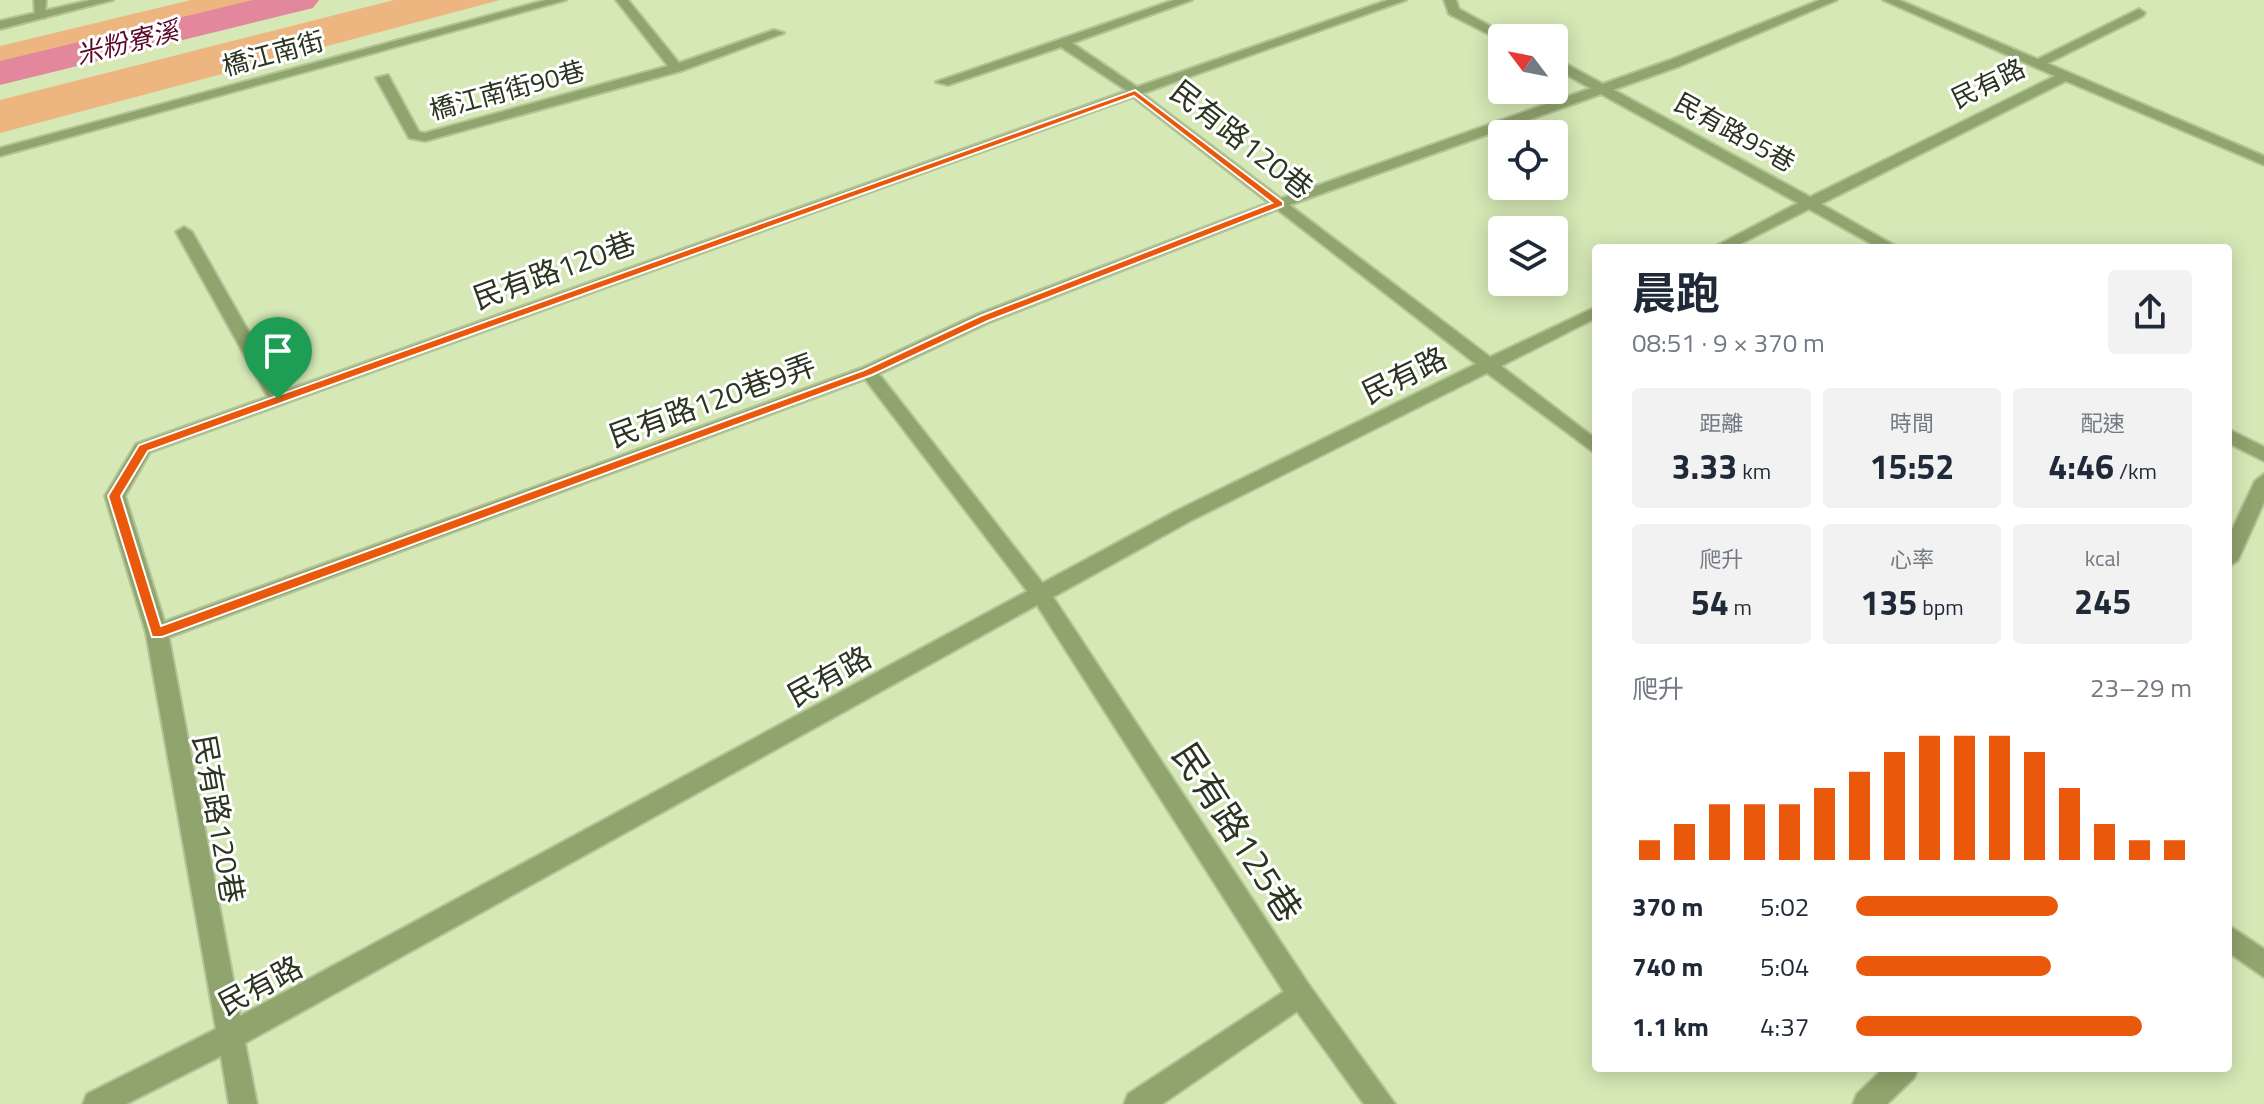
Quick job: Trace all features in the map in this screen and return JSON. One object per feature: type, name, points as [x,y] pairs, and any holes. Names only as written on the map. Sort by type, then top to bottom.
[{"type":"street","points":[[40,0],[41,15]]},
{"type":"street","points":[[0,25],[107,0]]},
{"type":"street","name":"橋江南街","points":[[0,152],[560,0]]},
{"type":"street","points":[[622,0],[676,68]]},
{"type":"street","points":[[943,82],[1186,0]]},
{"type":"street","points":[[1061,41],[1135,92],[1400,0]]},
{"type":"street","points":[[1450,0],[1453,11],[1488,29]]},
{"type":"street","name":"民有路120巷9弄","points":[[157,633],[868,372],[984,318],[1279,204],[1600,87],[1675,63],[1831,0]]},
{"type":"street","name":"民有路","points":[[1889,0],[2264,161]]},
{"type":"street","points":[[2037,63],[2139,13]]},
{"type":"street","name":"橋江南街90巷","points":[[383,78],[414,135],[425,137],[676,68],[778,33]]},
{"type":"street","name":"民有路95巷","points":[[1568,70],[1884,244]]},
{"type":"street","name":"民有路","points":[[1728,244],[2066,76]]},
{"type":"street","name":"民有路120巷","points":[[243,1104],[157,633],[115,496],[143,448],[1135,92],[1592,445]]},
{"type":"street","points":[[184,232],[278,399]]},
{"type":"street","name":"民有路","points":[[97,1104],[231,1036],[1183,516],[1592,314]]},
{"type":"street","name":"民有路125巷","points":[[868,372],[1041,595],[1300,994],[1381,1104]]},
{"type":"street","points":[[2232,437],[2264,455]]},
{"type":"street","points":[[2232,551],[2264,481]]},
{"type":"street","points":[[2232,940],[2264,965]]},
{"type":"street","points":[[1138,1104],[1300,994]]},
{"type":"street","points":[[1867,1104],[1900,1072]]},
{"type":"shaded area","points":[[191,0],[266,0],[0,65],[0,46]]},
{"type":"shaded area","points":[[394,0],[500,0],[0,133],[0,100]]},
{"type":"waterway","name":"米粉寮溪","points":[[0,73],[300,0]]},
{"type":"route","points":[[1135,92],[1279,204],[984,318],[868,372],[157,633],[115,496],[143,448],[278,399],[1135,92]]}]
